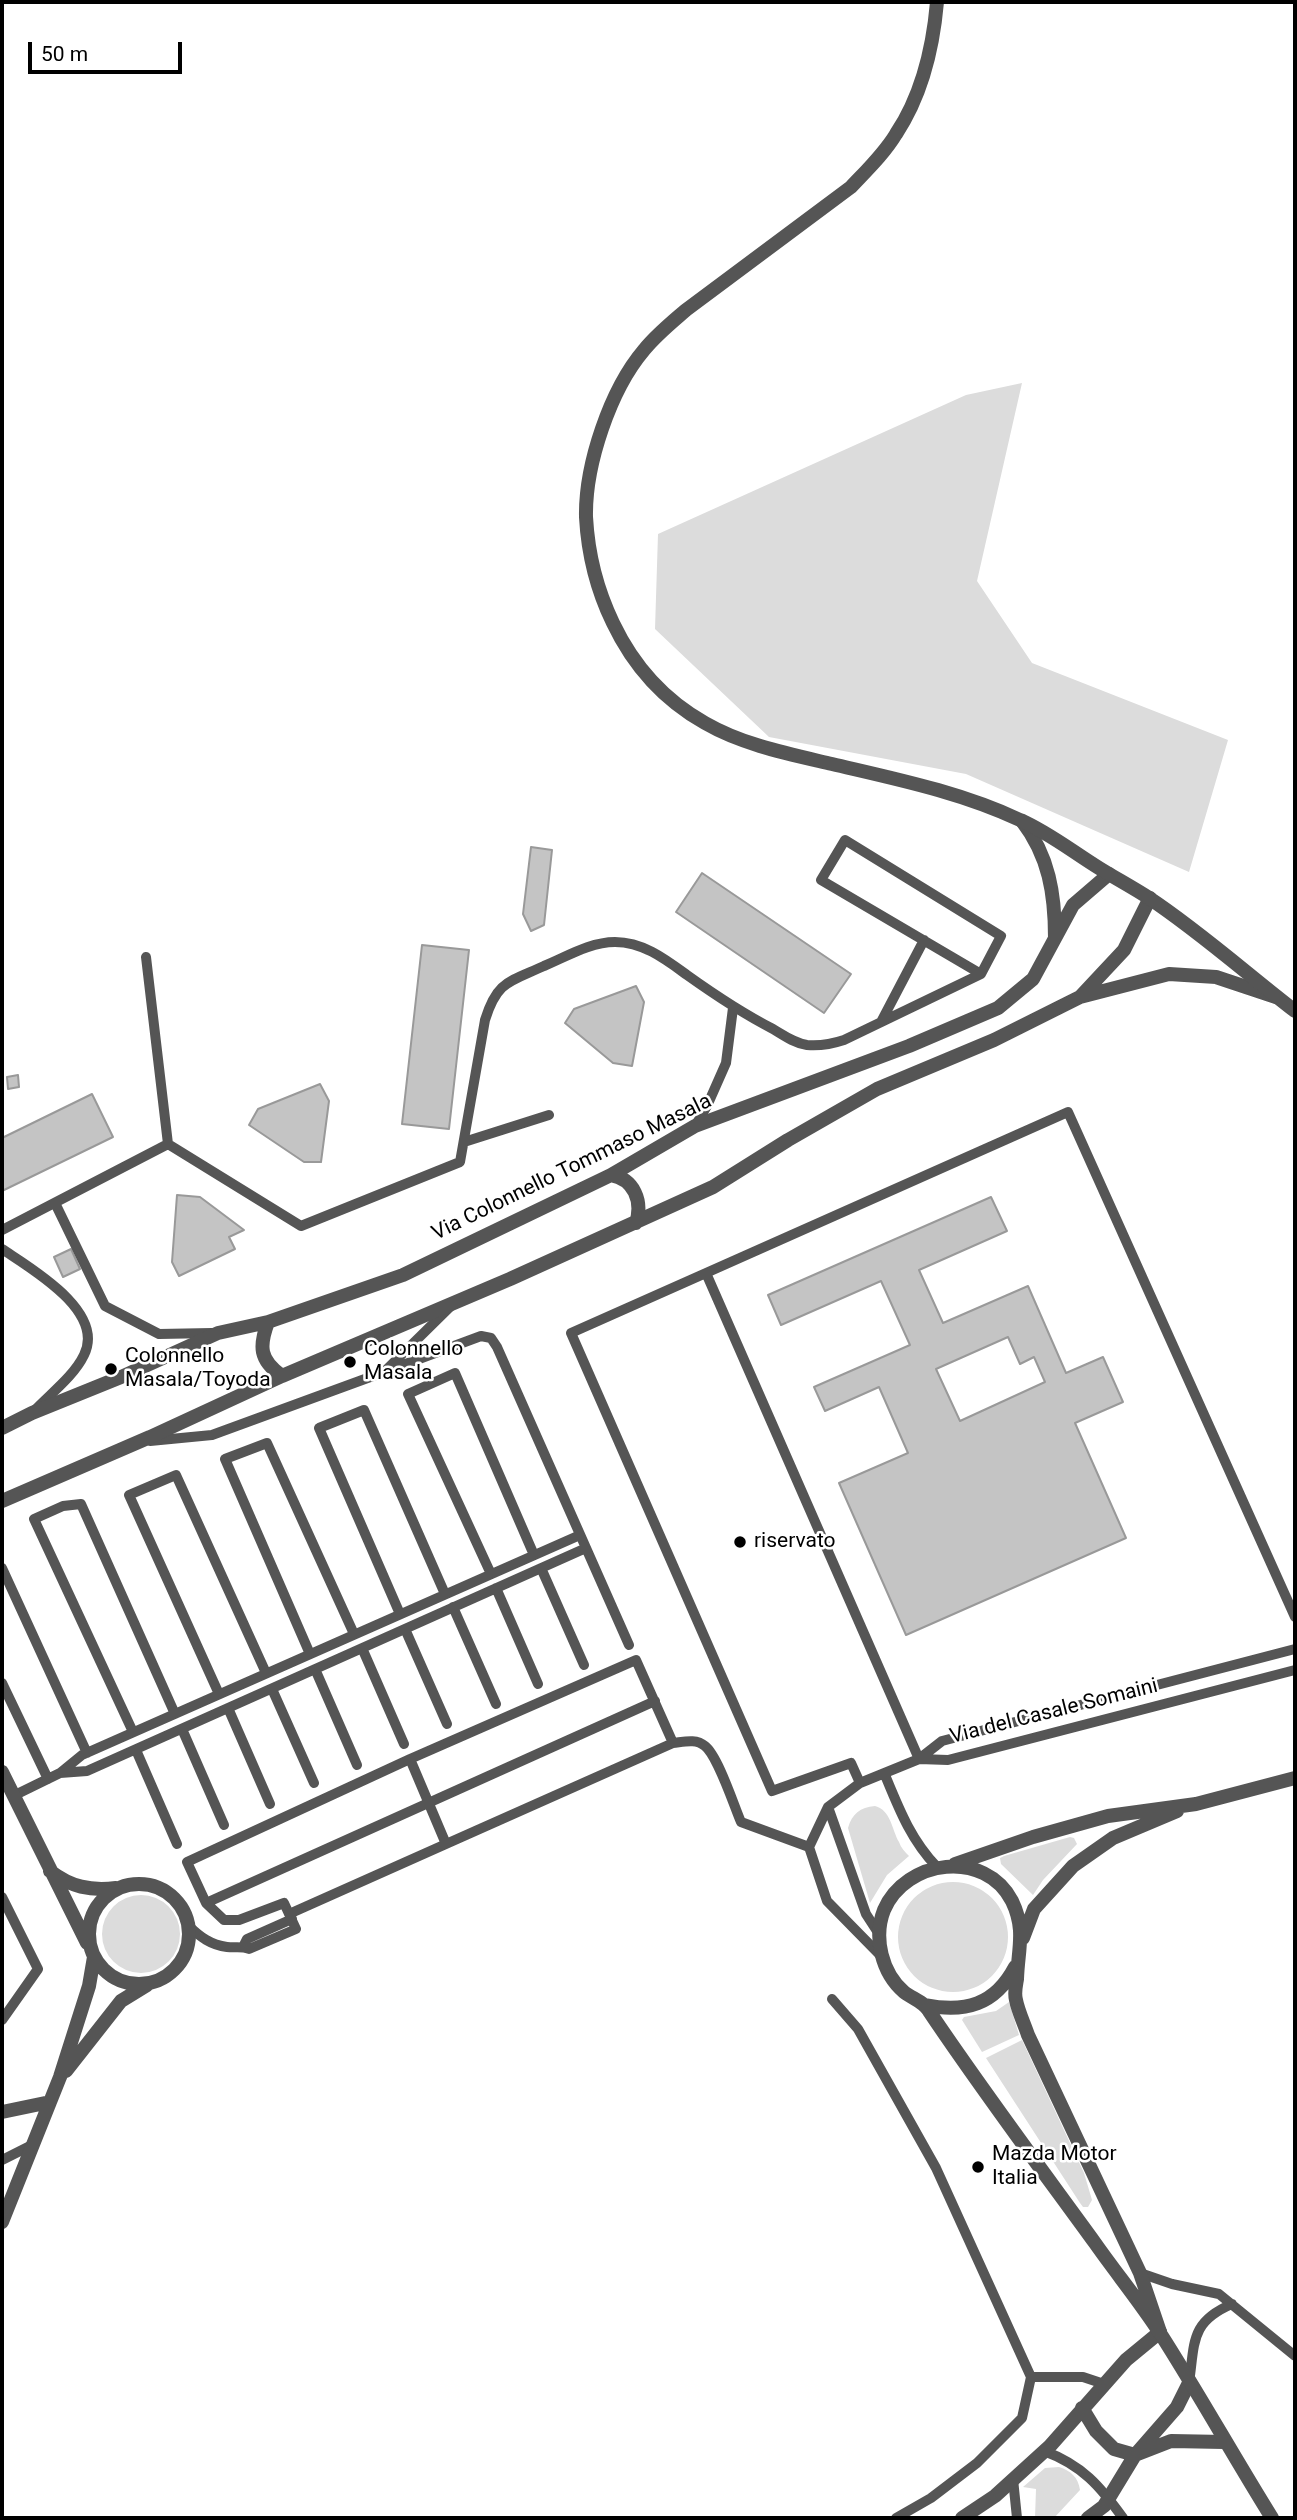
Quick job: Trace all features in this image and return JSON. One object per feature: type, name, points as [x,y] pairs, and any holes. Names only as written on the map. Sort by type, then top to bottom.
[{"type":"street","points":[[937,2],[931,48],[916,96],[896,135],[873,164],[850,187],[686,310],[642,352],[611,407],[597,447],[586,508],[589,550],[603,603],[633,658],[668,697],[708,725],[775,751],[931,788],[977,802],[1022,821],[1150,898],[1295,1011]]},
{"type":"street","points":[[1022,821],[1034,837],[1049,872],[1053,890],[1055,940]]},
{"type":"street","name":"Via Colonnello Tommaso Masala","points":[[2,1429],[32,1413],[218,1333],[268,1322],[403,1275],[611,1175],[695,1126],[909,1046],[998,1008],[1033,979],[1073,905],[1109,874]]},
{"type":"street","points":[[1080,997],[1124,950],[1150,898]]},
{"type":"street","points":[[2,1501],[282,1376],[452,1305],[713,1187],[877,1089],[993,1040],[1080,997],[1169,974],[1216,976],[1277,997]]},
{"type":"street","points":[[611,1175],[623,1178],[634,1189],[638,1207],[636,1223]]},
{"type":"street","points":[[268,1322],[262,1349],[272,1369],[282,1376]]},
{"type":"street","points":[[2,1772],[92,1954],[104,1970],[119,1980],[133,1984],[150,1983]]},
{"type":"street","points":[[1018,1962],[1009,1979],[983,2001],[958,2009],[925,2004],[897,1985],[881,1956],[879,1934],[884,1909],[894,1893],[908,1880],[1033,1837],[1108,1816],[1196,1804],[1295,1778]]},
{"type":"street","points":[[1160,2332],[1140,2273],[1028,2035],[1015,1998],[1022,1942],[1034,1909],[1073,1866],[1113,1838],[1196,1804]]},
{"type":"street","points":[[944,1866],[970,1868],[986,1875],[1001,1887],[1020,1921],[1022,1942]]},
{"type":"street","points":[[49,1870],[62,1881],[77,1887],[99,1890],[137,1884],[158,1887],[178,1902],[187,1918],[188,1926],[187,1949],[180,1963],[166,1976],[132,1992],[121,2001],[60,2077]]},
{"type":"street","points":[[3,2213],[60,2077],[89,1986],[92,1954],[88,1935],[92,1915],[103,1898],[117,1888]]},
{"type":"street","points":[[925,2004],[965,2064],[1160,2332],[1272,2518]]},
{"type":"street","points":[[2,2112],[50,2102]]},
{"type":"street","points":[[967,2517],[995,2496],[1044,2451],[1126,2360],[1160,2332]]},
{"type":"street","points":[[1088,2518],[1104,2506],[1135,2455],[1177,2407],[1189,2383]]},
{"type":"street","points":[[1082,2408],[1096,2431],[1114,2449],[1135,2455],[1171,2441],[1224,2442]]},
{"type":"lane","points":[[168,1144],[302,1226],[460,1162],[492,998],[500,987],[514,979],[585,948],[614,942],[643,947],[733,1008],[793,1041],[806,1044],[831,1044],[981,974],[1002,936],[845,840],[821,880],[981,974]]},
{"type":"lane","points":[[881,1022],[924,940]]},
{"type":"lane","points":[[146,957],[168,1144]]},
{"type":"lane","points":[[695,1126],[726,1063],[733,1008]]},
{"type":"lane","points":[[860,1783],[851,1763],[772,1791],[571,1333],[1068,1112],[1295,1617]]},
{"type":"lane","points":[[464,1142],[549,1115]]},
{"type":"lane","points":[[2,1230],[168,1144]]},
{"type":"lane","points":[[55,1203],[105,1306],[159,1334],[218,1333]]},
{"type":"lane","points":[[2,1249],[56,1286],[76,1307],[87,1332],[84,1355],[32,1413]]},
{"type":"lane","points":[[706,1273],[919,1759],[860,1783],[828,1807],[809,1847],[827,1901],[881,1956]]},
{"type":"lane","points":[[384,1372],[452,1305]]},
{"type":"lane","points":[[140,1441],[212,1435],[481,1336],[491,1338],[497,1346],[629,1645]]},
{"type":"lane","points":[[491,1574],[408,1394],[455,1373],[534,1555]]},
{"type":"lane","points":[[400,1614],[319,1428],[364,1410],[445,1594]]},
{"type":"lane","points":[[310,1654],[225,1459],[268,1443],[354,1634]]},
{"type":"lane","points":[[219,1694],[129,1495],[176,1475],[265,1674]]},
{"type":"lane","points":[[133,1732],[34,1519],[50,1511],[81,1504],[175,1714]]},
{"type":"lane","points":[[13,1796],[60,1773],[87,1752],[580,1535]]},
{"type":"lane","points":[[60,1773],[87,1771],[586,1548]]},
{"type":"lane","points":[[2,1567],[87,1752]]},
{"type":"lane","points":[[541,1568],[584,1665]]},
{"type":"lane","points":[[496,1588],[538,1684]]},
{"type":"lane","points":[[453,1607],[496,1704]]},
{"type":"lane","points":[[405,1629],[447,1724]]},
{"type":"lane","points":[[362,1648],[404,1744]]},
{"type":"lane","name":"Via del Casale Somaini","points":[[919,1759],[942,1741],[1295,1648]]},
{"type":"lane","points":[[291,1916],[253,1916],[224,1920],[206,1903],[187,1862],[410,1759],[636,1660],[673,1743]]},
{"type":"lane","points":[[315,1669],[357,1765]]},
{"type":"lane","name":"Via del Casale Somaini","points":[[919,1759],[948,1760],[1295,1670]]},
{"type":"lane","points":[[2,1684],[48,1779]]},
{"type":"lane","points":[[272,1689],[314,1783]]},
{"type":"lane","points":[[206,1903],[654,1701]]},
{"type":"lane","points":[[228,1708],[270,1804]]},
{"type":"lane","points":[[182,1729],[224,1825]]},
{"type":"lane","points":[[188,1926],[201,1938],[218,1945],[249,1950],[291,1916],[673,1743],[692,1741],[705,1745],[741,1822],[809,1847]]},
{"type":"lane","points":[[136,1750],[177,1844]]},
{"type":"lane","points":[[410,1759],[446,1844]]},
{"type":"lane","points":[[885,1775],[906,1827],[920,1850],[944,1866]]},
{"type":"lane","points":[[828,1807],[866,1914],[879,1934]]},
{"type":"lane","points":[[2,1896],[38,1969],[2,2018]]},
{"type":"lane","points":[[832,1999],[858,2029],[936,2168],[1031,2377],[1022,2418],[977,2463],[931,2498],[896,2518]]},
{"type":"lane","points":[[2,2160],[32,2145]]},
{"type":"lane","points":[[1140,2273],[1172,2284],[1219,2294],[1295,2356]]},
{"type":"lane","points":[[1189,2383],[1197,2329],[1212,2312],[1232,2304]]},
{"type":"lane","points":[[1031,2377],[1083,2376],[1104,2384]]},
{"type":"lane","points":[[1044,2451],[1063,2458],[1087,2473],[1123,2518]]},
{"type":"lane","points":[[1013,2479],[1017,2518]]},
{"type":"shaded area","points":[[1022,383],[977,581],[1032,663],[1228,740],[1189,872],[966,774],[769,737],[655,629],[658,534],[966,395]]},
{"type":"shaded area","points":[[875,1806],[888,1816],[901,1846],[909,1856],[887,1875],[870,1903],[848,1828],[857,1812]]},
{"type":"shaded area","points":[[1074,1838],[1077,1844],[1043,1880],[1033,1895],[1001,1864],[1000,1858],[1004,1856]]},
{"type":"shaded area","points":[[953,1882],[974,1886],[992,1898],[1004,1916],[1008,1937],[1004,1958],[992,1976],[974,1988],[953,1992],[932,1988],[914,1976],[902,1958],[898,1937],[902,1916],[914,1898],[932,1886]]},
{"type":"shaded area","points":[[141,1895],[156,1898],[173,1912],[180,1934],[177,1949],[163,1966],[141,1973],[126,1970],[109,1956],[102,1934],[105,1919],[119,1902]]},
{"type":"shaded area","points":[[1009,2002],[1019,2035],[982,2052],[962,2020],[964,2017],[996,2011]]},
{"type":"shaded area","points":[[1022,2040],[1084,2173],[1092,2200],[1088,2207],[1083,2207],[1080,2203],[986,2058]]},
{"type":"shaded area","points":[[1059,2467],[1073,2475],[1080,2490],[1054,2518],[1035,2518],[1036,2489],[1023,2487],[1045,2468]]},
{"type":"building","points":[[531,847],[552,850],[544,925],[531,931],[523,914]]},
{"type":"building","points":[[702,873],[851,974],[824,1013],[676,912]]},
{"type":"building","points":[[422,945],[469,950],[449,1129],[402,1124]]},
{"type":"building","points":[[636,986],[644,1002],[632,1066],[613,1063],[565,1023],[574,1009]]},
{"type":"building","points":[[18,1075],[19,1087],[8,1089],[7,1077]]},
{"type":"building","points":[[320,1084],[329,1101],[321,1162],[304,1162],[249,1125],[258,1109]]},
{"type":"building","points":[[92,1094],[113,1137],[2,1191],[2,1138]]},
{"type":"building","points":[[177,1195],[200,1197],[244,1230],[229,1237],[235,1249],[179,1276],[172,1262]]},
{"type":"building","points":[[991,1197],[1007,1231],[919,1270],[943,1323],[1028,1286],[1066,1373],[1103,1357],[1123,1402],[1075,1423],[1126,1538],[906,1635],[839,1483],[908,1453],[879,1387],[825,1411],[814,1387],[910,1345],[881,1281],[781,1325],[768,1295]],"holes":[[[1008,1337],[1020,1364],[1034,1357],[1045,1382],[960,1421],[936,1369]]]},
{"type":"building","points":[[71,1249],[80,1269],[63,1277],[54,1257]]},
{"type":"place","name":"Colonnello Masala","points":[[350,1362]]},
{"type":"place","name":"Colonnello Masala/Toyoda","points":[[111,1369]]},
{"type":"place","name":"riservato","points":[[740,1542]]},
{"type":"place","name":"Mazda Motor Italia","points":[[978,2167]]}]
